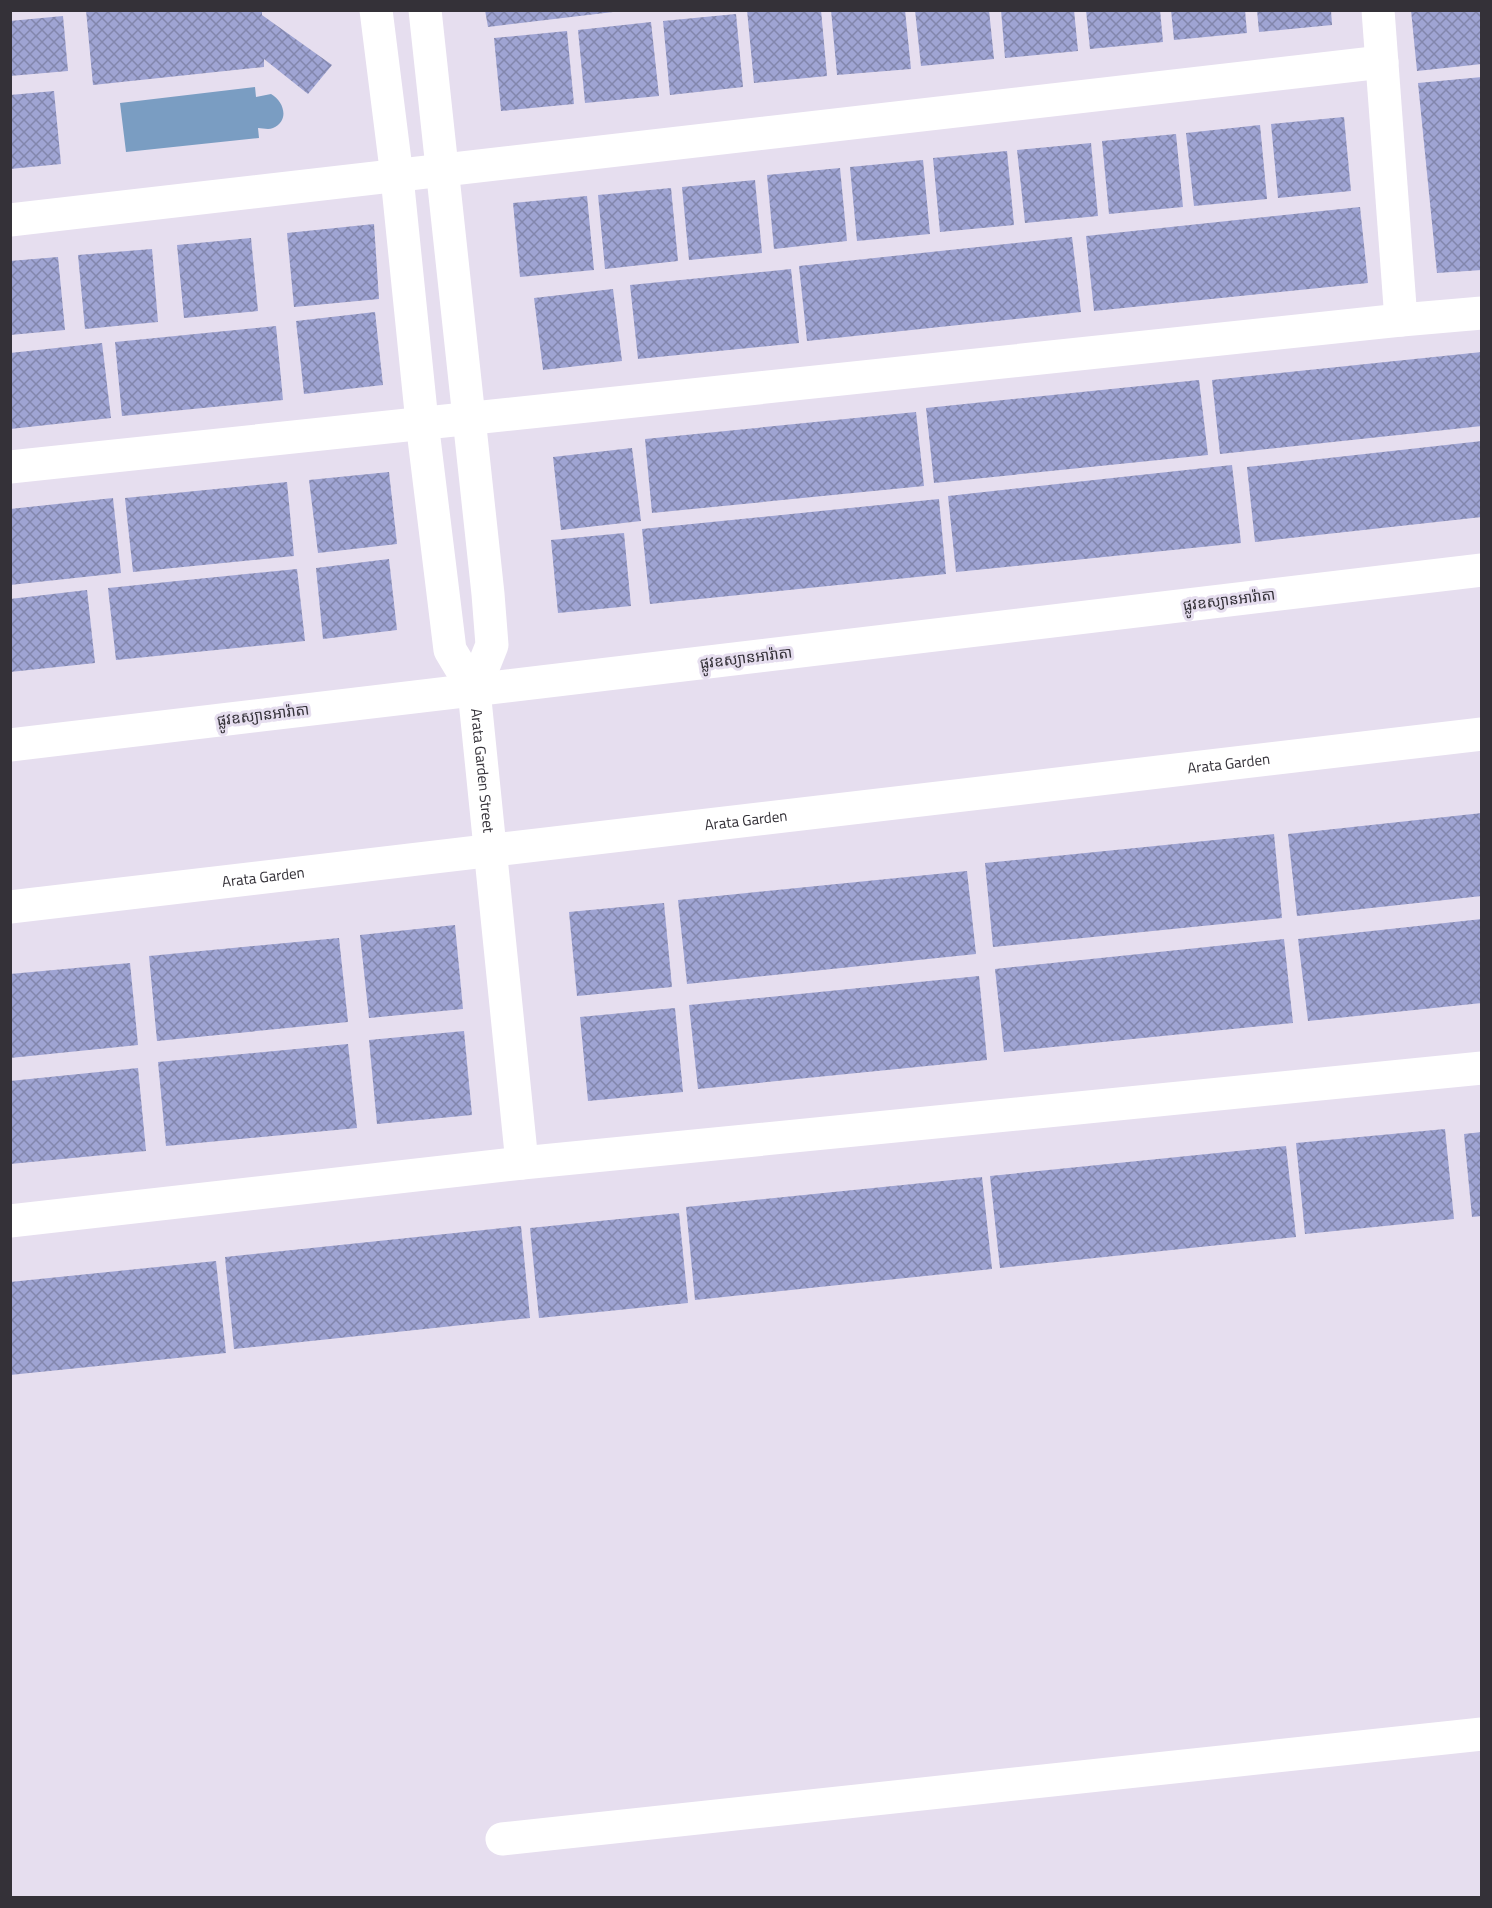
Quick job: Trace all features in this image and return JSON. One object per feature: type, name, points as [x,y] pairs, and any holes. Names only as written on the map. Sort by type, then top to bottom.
[{"type":"street","points":[[376,10],[450,650],[474,690]]},
{"type":"street","points":[[425,10],[470,418],[492,645],[474,690]]},
{"type":"street","points":[[1378,10],[1401,320]]},
{"type":"street","points":[[10,220],[1382,62]]},
{"type":"street","points":[[10,466],[1482,313]]},
{"type":"street","name":"ផ្លូវឧស្យានអារ៉ាតា","points":[[10,746],[1482,570]]},
{"type":"street","name":"Arata Garden Street","points":[[474,690],[522,1163]]},
{"type":"street","name":"Arata Garden","points":[[10,907],[1482,734]]},
{"type":"street","points":[[10,1221],[522,1163],[1482,1068]]},
{"type":"street","points":[[502,1839],[1482,1734]]},
{"type":"water","points":[[255,87],[256,97],[271,94],[279,101],[283,111],[282,121],[278,125],[271,129],[258,128],[259,138],[126,152],[120,103]]},
{"type":"building","points":[[86,10],[262,10],[262,15],[332,65],[308,94],[264,59],[264,67],[93,85]]},
{"type":"building","points":[[485,10],[613,10],[613,12],[488,27]]},
{"type":"building","points":[[747,10],[821,10],[827,76],[754,83]]},
{"type":"building","points":[[831,10],[905,10],[911,69],[837,75]]},
{"type":"building","points":[[915,10],[989,10],[994,59],[921,66]]},
{"type":"building","points":[[1001,10],[1074,10],[1078,51],[1005,58]]},
{"type":"building","points":[[1086,10],[1160,10],[1163,42],[1090,49]]},
{"type":"building","points":[[1171,10],[1245,10],[1247,33],[1174,40]]},
{"type":"building","points":[[1257,10],[1331,10],[1332,25],[1259,32]]},
{"type":"building","points":[[1411,10],[1480,10],[1482,64],[1417,71]]},
{"type":"building","points":[[736,14],[743,87],[670,95],[663,21]]},
{"type":"building","points":[[63,16],[68,71],[10,76],[10,21]]},
{"type":"building","points":[[651,22],[659,96],[585,103],[578,30]]},
{"type":"building","points":[[567,31],[574,104],[501,111],[494,38]]},
{"type":"building","points":[[1482,77],[1482,270],[1437,273],[1418,83]]},
{"type":"building","points":[[54,91],[61,164],[10,169],[10,95]]},
{"type":"building","points":[[1344,117],[1351,191],[1278,198],[1271,124]]},
{"type":"building","points":[[1260,125],[1267,199],[1194,206],[1186,133]]},
{"type":"building","points":[[1176,134],[1183,207],[1109,214],[1102,141]]},
{"type":"building","points":[[1091,143],[1098,216],[1025,223],[1017,150]]},
{"type":"building","points":[[1007,151],[1014,225],[940,232],[933,158]]},
{"type":"building","points":[[923,160],[930,234],[857,241],[850,167]]},
{"type":"building","points":[[840,168],[847,241],[774,249],[767,175]]},
{"type":"building","points":[[755,180],[762,253],[689,260],[682,187]]},
{"type":"building","points":[[671,188],[678,261],[605,269],[598,195]]},
{"type":"building","points":[[587,196],[594,270],[520,277],[513,203]]},
{"type":"building","points":[[1360,207],[1368,283],[1094,311],[1086,236]]},
{"type":"building","points":[[374,224],[379,299],[294,307],[287,233]]},
{"type":"building","points":[[1072,237],[1081,312],[807,341],[799,266]]},
{"type":"building","points":[[251,238],[258,311],[184,318],[177,245]]},
{"type":"building","points":[[152,249],[158,322],[85,329],[78,255]]},
{"type":"building","points":[[58,257],[65,330],[10,335],[10,261]]},
{"type":"building","points":[[791,269],[799,343],[638,359],[630,285]]},
{"type":"building","points":[[613,289],[622,361],[543,370],[534,298]]},
{"type":"building","points":[[375,312],[383,385],[304,394],[296,321]]},
{"type":"building","points":[[276,326],[283,400],[122,416],[115,342]]},
{"type":"building","points":[[102,343],[111,418],[10,429],[10,353]]},
{"type":"building","points":[[1482,352],[1482,426],[1220,454],[1212,380]]},
{"type":"building","points":[[1199,380],[1208,455],[934,483],[926,408]]},
{"type":"building","points":[[916,412],[924,486],[652,513],[645,439]]},
{"type":"building","points":[[1482,441],[1482,517],[1255,542],[1247,467]]},
{"type":"building","points":[[632,448],[641,521],[561,530],[553,457]]},
{"type":"building","points":[[1232,465],[1241,543],[956,572],[948,496]]},
{"type":"building","points":[[389,472],[397,544],[318,553],[309,480]]},
{"type":"building","points":[[287,482],[294,556],[133,572],[125,498]]},
{"type":"building","points":[[113,498],[121,573],[10,585],[10,509]]},
{"type":"building","points":[[939,499],[946,574],[650,604],[642,529]]},
{"type":"building","points":[[624,533],[631,606],[558,613],[551,540]]},
{"type":"building","points":[[389,559],[397,630],[323,639],[316,568]]},
{"type":"building","points":[[297,569],[305,641],[116,660],[108,588]]},
{"type":"building","points":[[87,590],[95,663],[10,672],[10,599]]},
{"type":"building","points":[[1482,813],[1482,896],[1297,916],[1288,834]]},
{"type":"building","points":[[1274,834],[1282,918],[993,947],[985,863]]},
{"type":"building","points":[[967,871],[976,954],[687,984],[678,900]]},
{"type":"building","points":[[664,903],[672,987],[577,996],[569,912]]},
{"type":"building","points":[[1482,919],[1482,1003],[1308,1021],[1298,939]]},
{"type":"building","points":[[455,925],[463,1009],[369,1018],[360,935]]},
{"type":"building","points":[[339,938],[348,1022],[157,1041],[149,956]]},
{"type":"building","points":[[1284,939],[1293,1023],[1004,1052],[995,969]]},
{"type":"building","points":[[130,963],[138,1045],[10,1058],[10,974]]},
{"type":"building","points":[[979,976],[987,1060],[698,1089],[689,1005]]},
{"type":"building","points":[[675,1008],[683,1092],[588,1101],[580,1017]]},
{"type":"building","points":[[464,1031],[472,1115],[377,1124],[369,1040]]},
{"type":"building","points":[[348,1044],[357,1128],[166,1146],[158,1062]]},
{"type":"building","points":[[138,1068],[146,1151],[10,1164],[10,1081]]},
{"type":"building","points":[[1445,1129],[1454,1219],[1305,1234],[1296,1143]]},
{"type":"building","points":[[1482,1132],[1482,1216],[1472,1217],[1464,1134]]},
{"type":"building","points":[[1286,1146],[1296,1237],[1000,1268],[990,1176]]},
{"type":"building","points":[[982,1177],[992,1269],[695,1300],[686,1207]]},
{"type":"building","points":[[679,1213],[688,1303],[539,1318],[530,1228]]},
{"type":"building","points":[[521,1226],[530,1318],[234,1349],[225,1257]]},
{"type":"building","points":[[216,1261],[226,1353],[10,1375],[10,1282]]}]
